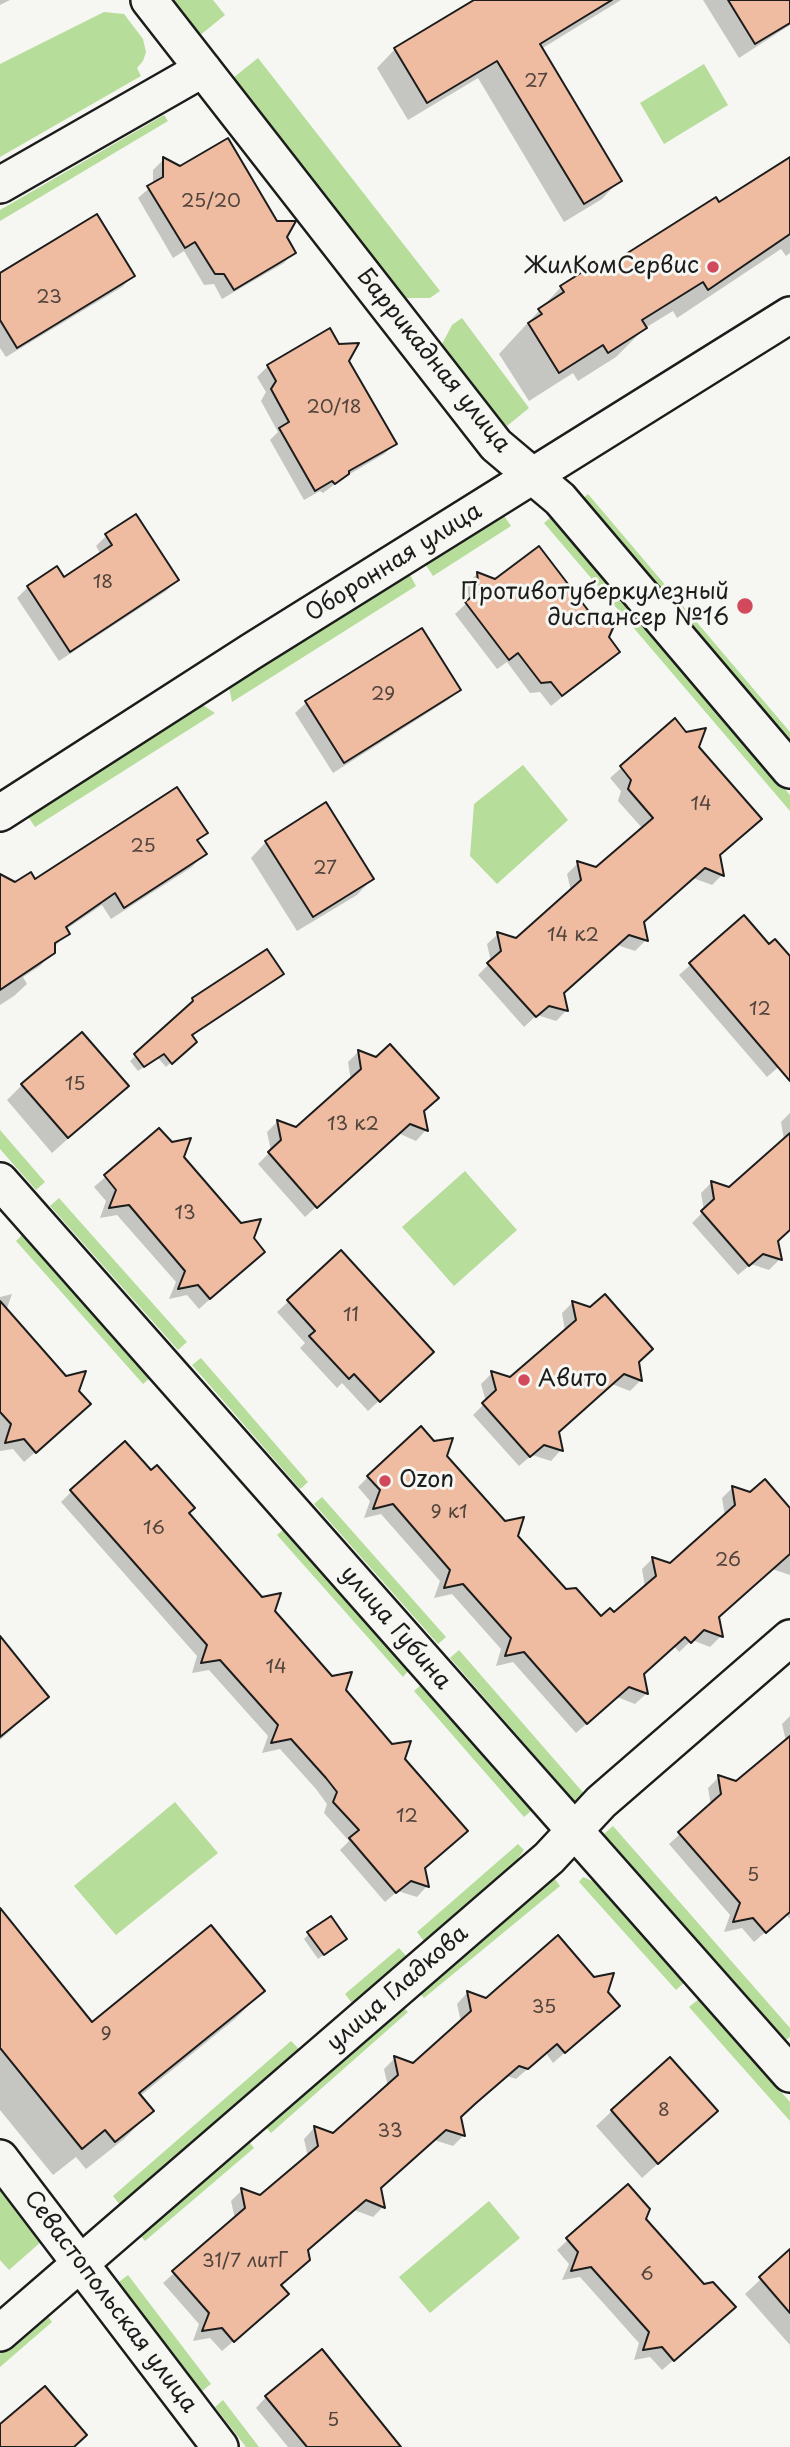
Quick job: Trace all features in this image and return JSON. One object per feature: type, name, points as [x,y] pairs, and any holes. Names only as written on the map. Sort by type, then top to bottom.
[{"type":"street","name":"Баррикадная улица","points":[[149,0],[496,445],[560,499],[790,770]]},
{"type":"street","points":[[0,185],[203,69]]},
{"type":"street","name":"Оборонная улица","points":[[0,813],[252,651],[790,315]]},
{"type":"street","name":"улица Губина","points":[[0,1181],[790,2074]]},
{"type":"street","name":"улица Гладкова","points":[[0,2333],[549,1858],[601,1802],[790,1638]]},
{"type":"street","name":"Севастопольская улица","points":[[0,2158],[220,2447]]},
{"type":"green space","points":[[171,0],[213,0],[225,15],[199,36]]},
{"type":"green space","points":[[104,12],[124,14],[143,39],[146,52],[137,68],[141,76],[0,157],[0,64]]},
{"type":"green space","points":[[258,58],[440,291],[430,298],[405,298],[233,78]]},
{"type":"green space","points":[[704,64],[728,105],[664,144],[640,103]]},
{"type":"green space","points":[[164,115],[168,121],[0,221],[0,210]]},
{"type":"green space","points":[[462,318],[529,408],[507,426],[497,418],[441,346],[452,325]]},
{"type":"green space","points":[[588,494],[790,732],[790,744],[582,499]]},
{"type":"green space","points":[[502,513],[511,526],[433,576],[424,562]]},
{"type":"green space","points":[[552,516],[790,795],[790,811],[544,523]]},
{"type":"green space","points":[[409,573],[416,586],[232,702],[229,687]]},
{"type":"green space","points":[[201,704],[215,713],[35,827],[27,815]]},
{"type":"green space","points":[[523,765],[568,820],[497,884],[470,856],[474,804]]},
{"type":"green space","points":[[0,1130],[45,1182],[36,1190],[0,1149]]},
{"type":"green space","points":[[465,1171],[517,1230],[454,1286],[402,1227]]},
{"type":"green space","points":[[59,1198],[187,1342],[178,1350],[50,1206]]},
{"type":"green space","points":[[23,1234],[150,1378],[143,1384],[16,1241]]},
{"type":"green space","points":[[201,1358],[308,1482],[300,1489],[192,1365]]},
{"type":"green space","points":[[322,1497],[446,1637],[438,1644],[314,1504]]},
{"type":"green space","points":[[284,1529],[409,1670],[403,1677],[277,1535]]},
{"type":"green space","points":[[459,1650],[587,1797],[578,1805],[450,1658]]},
{"type":"green space","points":[[422,1684],[532,1810],[524,1817],[414,1691]]},
{"type":"green space","points":[[175,1802],[218,1853],[116,1935],[74,1886]]},
{"type":"green space","points":[[613,1826],[790,2028],[790,2037],[786,2040],[604,1834]]},
{"type":"green space","points":[[518,1844],[524,1850],[511,1868],[424,1941],[417,1932]]},
{"type":"green space","points":[[583,1877],[597,1883],[685,1982],[676,1990],[579,1882]]},
{"type":"green space","points":[[554,1878],[560,1886],[424,1998],[418,1991],[536,1890]]},
{"type":"green space","points":[[399,1948],[407,1957],[352,2003],[345,1994]]},
{"type":"green space","points":[[699,1999],[790,2102],[790,2121],[689,2007]]},
{"type":"green space","points":[[401,2005],[408,2012],[271,2133],[264,2125]]},
{"type":"green space","points":[[291,2041],[299,2049],[120,2205],[113,2196]]},
{"type":"green space","points":[[247,2139],[254,2148],[145,2241],[138,2233]]},
{"type":"green space","points":[[0,2185],[42,2241],[9,2270],[0,2260]]},
{"type":"green space","points":[[489,2201],[520,2238],[430,2313],[399,2277]]},
{"type":"green space","points":[[128,2275],[211,2384],[202,2391],[119,2282]]},
{"type":"green space","points":[[46,2314],[52,2322],[0,2367],[0,2354]]},
{"type":"green space","points":[[223,2400],[259,2447],[246,2447],[215,2407]]},
{"type":"building","points":[[474,0],[612,0],[540,44],[622,181],[584,204],[497,61],[427,103],[394,48]]},
{"type":"building","points":[[728,0],[790,0],[790,23],[755,44]]},
{"type":"building","points":[[228,138],[277,221],[296,221],[287,237],[296,253],[234,290],[224,274],[215,274],[195,242],[185,248],[147,186],[163,177],[163,157],[180,166]]},
{"type":"building","points":[[790,157],[790,234],[708,290],[703,282],[642,320],[647,328],[608,353],[603,345],[559,373],[528,323],[542,314],[538,309],[564,292],[560,286],[595,264],[599,271],[716,197],[719,202]]},
{"type":"building","points":[[97,214],[135,276],[17,348],[0,320],[0,273]]},
{"type":"building","points":[[330,328],[339,344],[359,343],[349,361],[397,444],[349,471],[349,474],[335,484],[332,481],[315,491],[279,428],[289,422],[271,389],[276,381],[267,365]]},
{"type":"building","points":[[136,514],[179,580],[70,652],[27,586],[57,566],[64,577],[112,545],[105,534]]},
{"type":"building","points":[[539,546],[597,622],[617,619],[609,637],[620,652],[562,696],[551,682],[541,683],[518,653],[509,660],[465,602],[479,591],[477,572],[495,579]]},
{"type":"building","points":[[422,628],[461,690],[344,763],[305,701]]},
{"type":"building","points":[[675,718],[686,732],[706,728],[699,747],[762,819],[720,855],[724,876],[705,868],[644,922],[648,941],[629,935],[564,993],[568,1011],[549,1006],[536,1017],[487,963],[501,951],[497,932],[516,938],[581,880],[577,861],[596,867],[653,818],[628,789],[631,780],[620,766]]},
{"type":"building","points":[[177,787],[208,833],[197,840],[207,854],[124,908],[115,893],[66,927],[70,934],[55,943],[55,953],[0,990],[0,874],[15,882],[31,872],[35,879]]},
{"type":"building","points":[[326,802],[374,879],[313,917],[265,841]]},
{"type":"building","points":[[744,915],[769,944],[775,939],[790,956],[790,1081],[689,963]]},
{"type":"building","points":[[267,949],[284,974],[192,1035],[197,1042],[172,1064],[164,1054],[144,1067],[134,1054],[193,1001],[192,998]]},
{"type":"building","points":[[82,1032],[129,1086],[68,1138],[21,1084]]},
{"type":"building","points":[[390,1044],[439,1098],[424,1111],[428,1131],[410,1124],[317,1208],[268,1152],[281,1140],[277,1120],[296,1127],[361,1069],[358,1050],[376,1057]]},
{"type":"building","points":[[159,1128],[172,1142],[191,1138],[184,1157],[241,1223],[261,1219],[254,1238],[265,1252],[210,1299],[198,1285],[178,1289],[185,1271],[129,1205],[109,1208],[116,1190],[104,1175]]},
{"type":"building","points":[[790,1133],[790,1230],[778,1241],[782,1260],[763,1254],[749,1266],[701,1211],[714,1199],[711,1181],[729,1187]]},
{"type":"building","points":[[341,1250],[434,1352],[380,1402],[354,1374],[349,1379],[309,1336],[315,1331],[287,1300]]},
{"type":"building","points":[[605,1294],[653,1349],[639,1362],[642,1381],[624,1374],[559,1432],[563,1451],[544,1445],[530,1457],[482,1403],[496,1390],[491,1371],[510,1377],[576,1320],[572,1301],[590,1307]]},
{"type":"building","points":[[0,1301],[66,1376],[86,1371],[79,1391],[91,1404],[36,1453],[24,1439],[5,1443],[11,1424],[0,1412]]},
{"type":"building","points":[[421,1426],[434,1441],[453,1438],[447,1456],[505,1521],[524,1517],[518,1536],[566,1589],[576,1588],[601,1616],[610,1608],[614,1612],[656,1576],[652,1557],[670,1563],[735,1505],[732,1486],[750,1492],[765,1479],[790,1508],[790,1554],[719,1617],[723,1637],[704,1630],[691,1643],[685,1637],[644,1674],[648,1694],[629,1687],[587,1724],[524,1652],[505,1656],[511,1638],[463,1584],[444,1588],[450,1570],[393,1504],[373,1509],[380,1490],[367,1476]]},
{"type":"building","points":[[125,1441],[151,1470],[157,1465],[195,1508],[189,1513],[262,1597],[281,1593],[275,1611],[332,1676],[352,1672],[346,1690],[392,1744],[411,1741],[405,1759],[468,1831],[425,1868],[429,1887],[411,1881],[396,1893],[349,1838],[359,1830],[333,1802],[337,1792],[326,1778],[291,1739],[271,1743],[278,1725],[220,1660],[201,1663],[207,1645],[70,1490]]},
{"type":"building","points":[[0,1636],[49,1697],[0,1737]]},
{"type":"building","points":[[790,1736],[790,1912],[766,1933],[753,1918],[733,1922],[740,1903],[678,1832],[721,1794],[718,1775],[736,1781]]},
{"type":"building","points":[[0,1908],[92,2022],[211,1925],[265,1991],[139,2093],[154,2111],[115,2142],[105,2130],[82,2149],[0,2048]]},
{"type":"building","points":[[331,1916],[347,1939],[324,1955],[307,1932]]},
{"type":"building","points":[[558,1935],[594,1977],[614,1973],[608,1992],[620,2006],[565,2053],[557,2044],[528,2069],[519,2066],[475,2104],[461,2117],[465,2136],[446,2130],[381,2188],[385,2208],[366,2200],[308,2250],[310,2260],[281,2285],[289,2294],[234,2342],[222,2328],[202,2331],[209,2313],[172,2271],[245,2208],[241,2188],[260,2195],[318,2146],[314,2126],[333,2133],[398,2075],[394,2056],[413,2063],[471,2011],[467,1991],[486,1998]]},
{"type":"building","points":[[670,2057],[718,2111],[658,2164],[611,2110]]},
{"type":"building","points":[[628,2184],[650,2209],[646,2219],[704,2284],[713,2282],[736,2307],[674,2361],[662,2347],[643,2350],[649,2332],[591,2267],[571,2271],[578,2252],[566,2238]]},
{"type":"building","points":[[790,2249],[790,2313],[759,2277]]},
{"type":"building","points":[[322,2349],[401,2447],[307,2447],[265,2396]]},
{"type":"building","points":[[45,2386],[87,2435],[74,2447],[0,2447],[0,2424]]},
{"type":"place","name":"ЖилКомСервис","points":[[713,267]]},
{"type":"place","name":"Противотуберкулезный диспансер №16","points":[[745,606]]},
{"type":"place","name":"Авито","points":[[524,1380]]},
{"type":"place","name":"Ozon","points":[[385,1481]]}]
